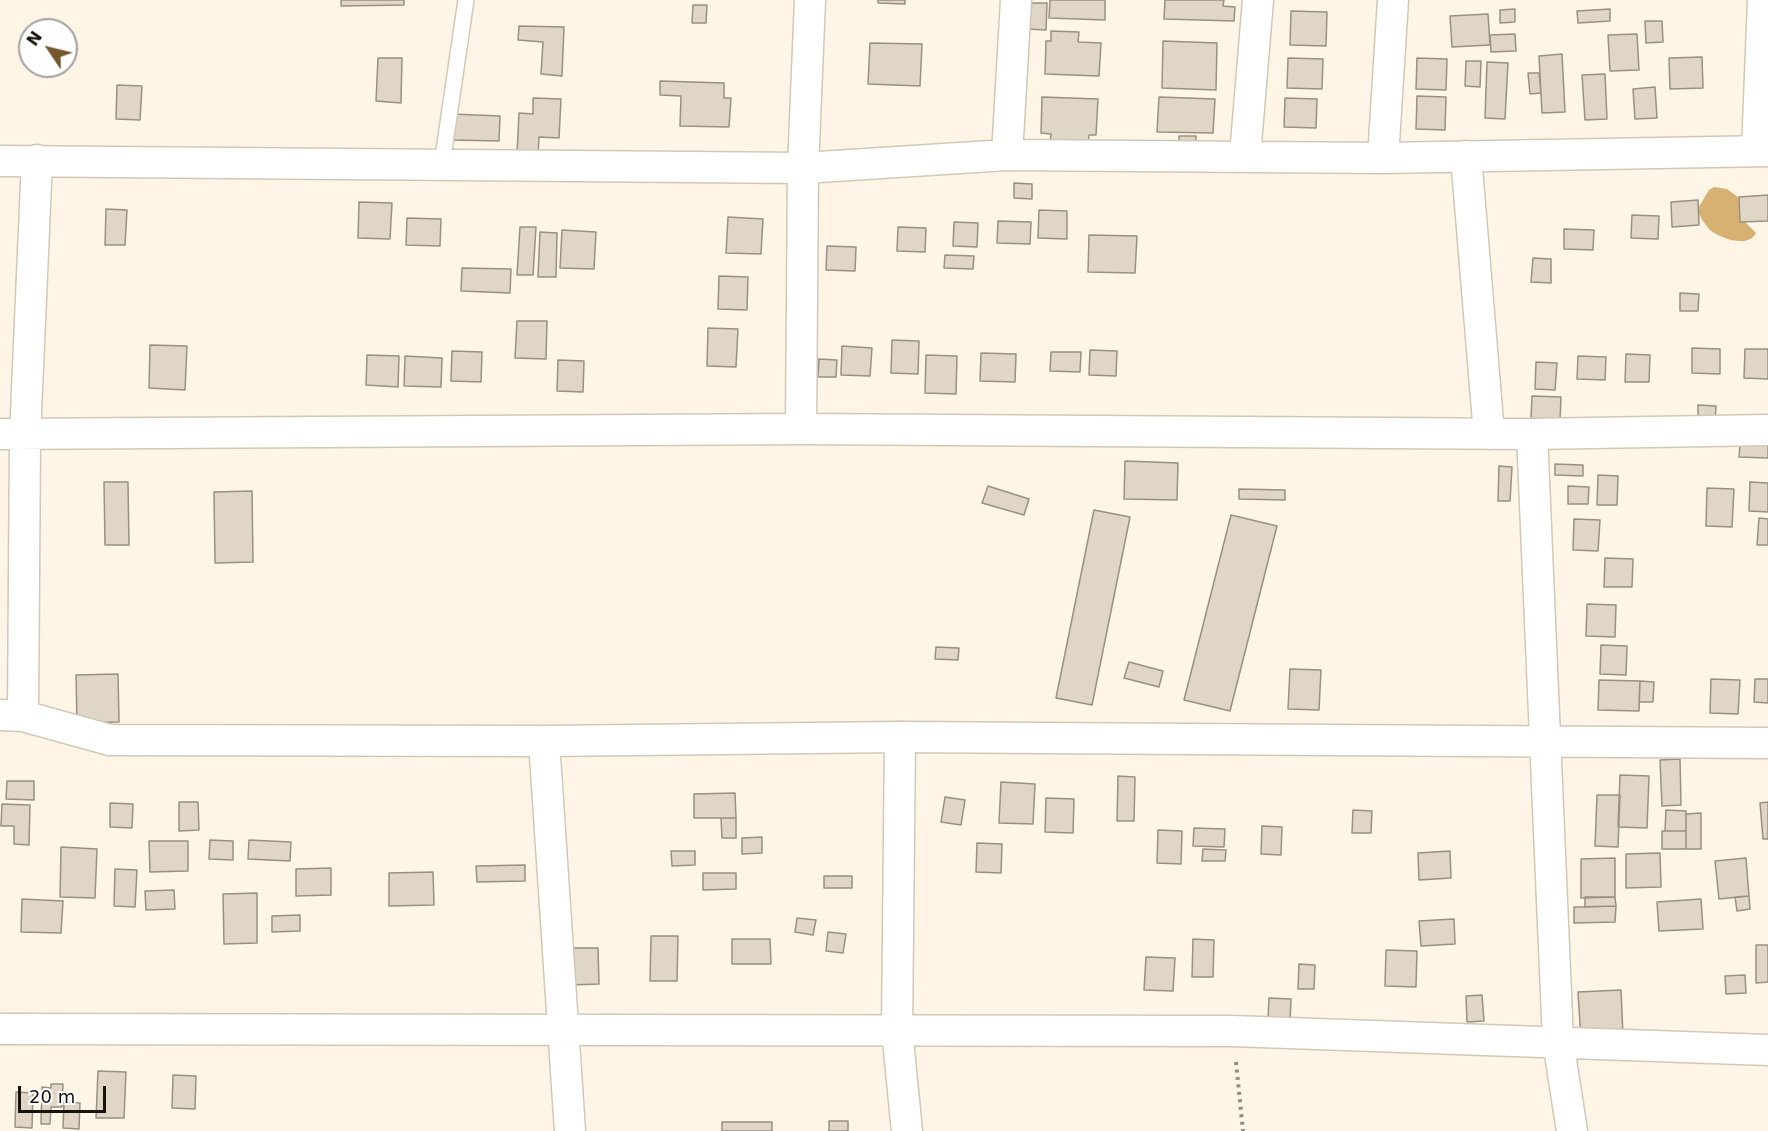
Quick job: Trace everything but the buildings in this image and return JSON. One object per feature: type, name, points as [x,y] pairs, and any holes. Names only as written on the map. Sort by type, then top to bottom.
[{"type":"street","points":[[801,429],[803,168],[810,0]]},
{"type":"street","points":[[1007,155],[1016,0]]},
{"type":"street","points":[[1245,156],[1258,0]]},
{"type":"street","points":[[1383,158],[1393,0]]},
{"type":"street","points":[[0,161],[803,168],[1007,155],[1383,158],[1762,151],[1763,0]]},
{"type":"street","points":[[1466,156],[1489,434]]},
{"type":"street","points":[[37,160],[12,435],[12,716],[110,740],[544,741],[900,737],[1768,743]]},
{"type":"street","points":[[12,435],[801,429],[1489,434],[1768,430]]},
{"type":"street","points":[[1532,434],[1558,1041],[1572,1131]]},
{"type":"street","points":[[900,737],[897,1030],[907,1131]]},
{"type":"street","points":[[544,741],[570,1131]]},
{"type":"street","points":[[0,1029],[562,1028],[1232,1031],[1768,1050]]},
{"type":"lane","points":[[442,164],[466,0]]},
{"type":"path","points":[[1232,1031],[1244,1131]]},
{"type":"shaded area","points":[[1714,187],[1727,189],[1742,200],[1742,219],[1756,233],[1753,238],[1735,241],[1716,234],[1707,227],[1697,210],[1709,190]]}]
